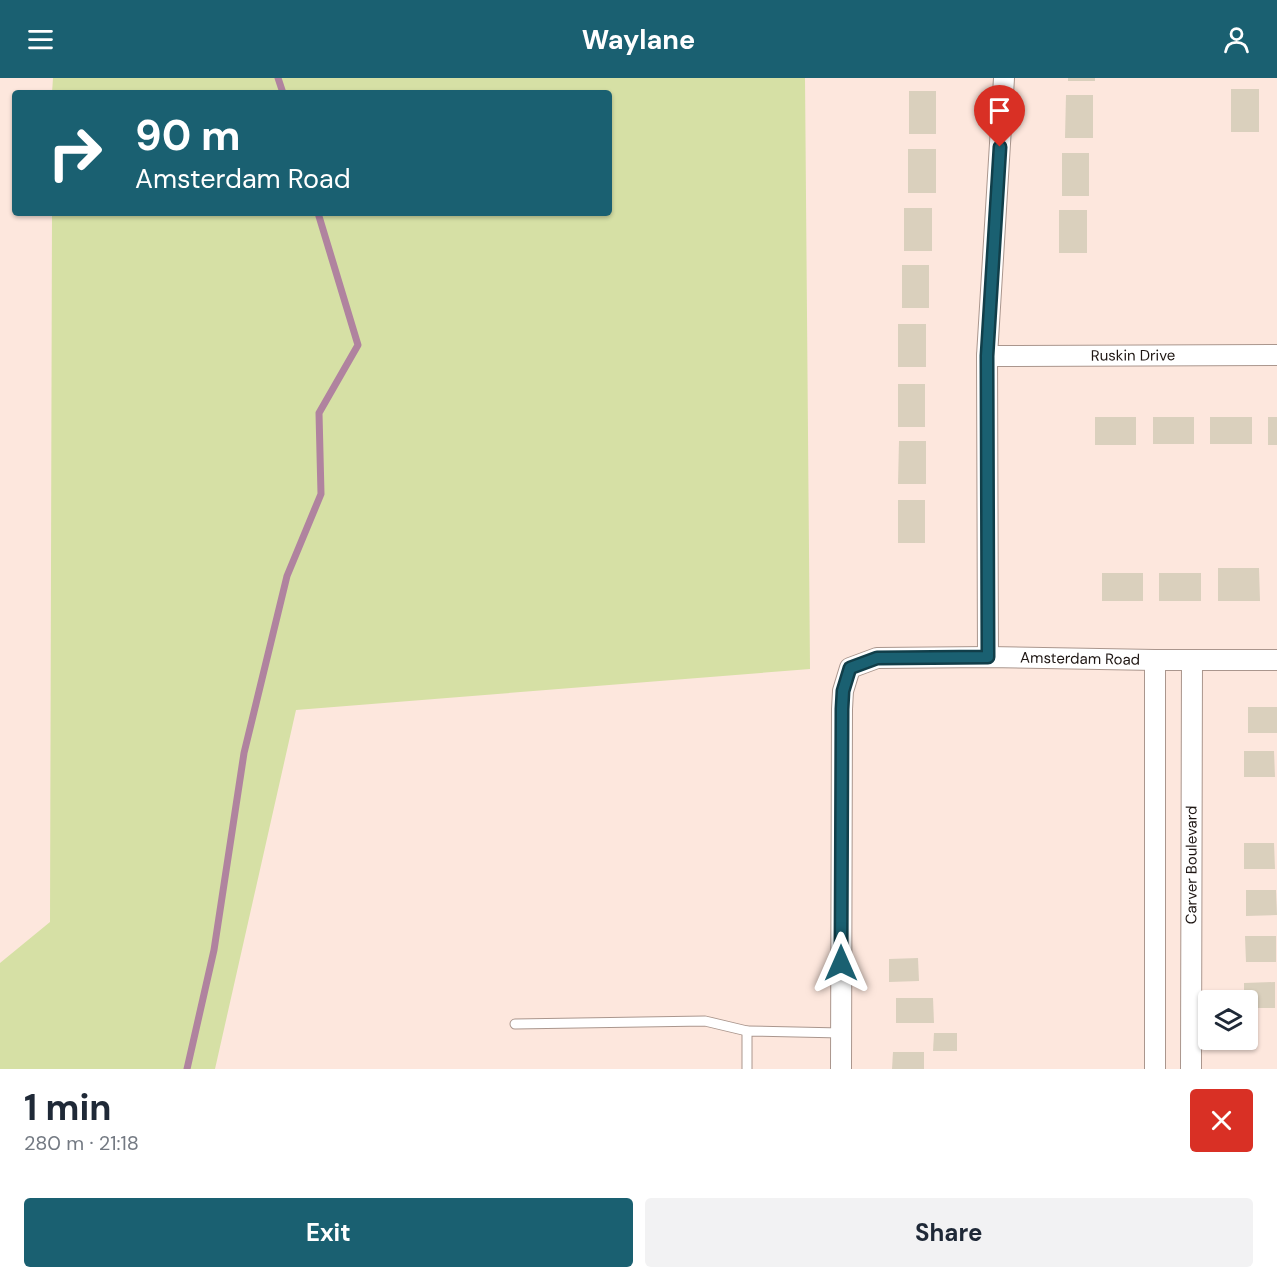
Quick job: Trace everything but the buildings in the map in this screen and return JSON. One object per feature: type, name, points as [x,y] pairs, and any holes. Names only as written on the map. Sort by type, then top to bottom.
[{"type":"street","points":[[988,657],[987,356],[1004,78]]},
{"type":"street","name":"Ruskin Drive","points":[[987,356],[1277,356]]},
{"type":"street","name":"Amsterdam Road","points":[[841,1033],[842,709],[843,691],[850,668],[877,658],[1277,660]]},
{"type":"street","points":[[1155,660],[1155,1069]]},
{"type":"street","name":"Carver Boulevard","points":[[1191,1069],[1192,660]]},
{"type":"street","points":[[841,1033],[841,1069]]},
{"type":"lane","points":[[515,1024],[705,1021],[747,1031],[841,1033]]},
{"type":"lane","points":[[747,1031],[747,1069]]},
{"type":"green space","points":[[53,78],[805,78],[810,669],[296,710],[215,1069],[0,1069],[0,963],[50,922],[52,216],[612,216],[612,90],[52,90]]},
{"type":"waterway","points":[[278,78],[282,90]]},
{"type":"waterway","points":[[187,1069],[214,950],[244,753],[287,576],[321,494],[319,413],[358,345],[319,216]]},
{"type":"route","points":[[841,963],[842,709],[843,691],[850,668],[877,658],[988,657],[987,356],[1000,147]]}]
